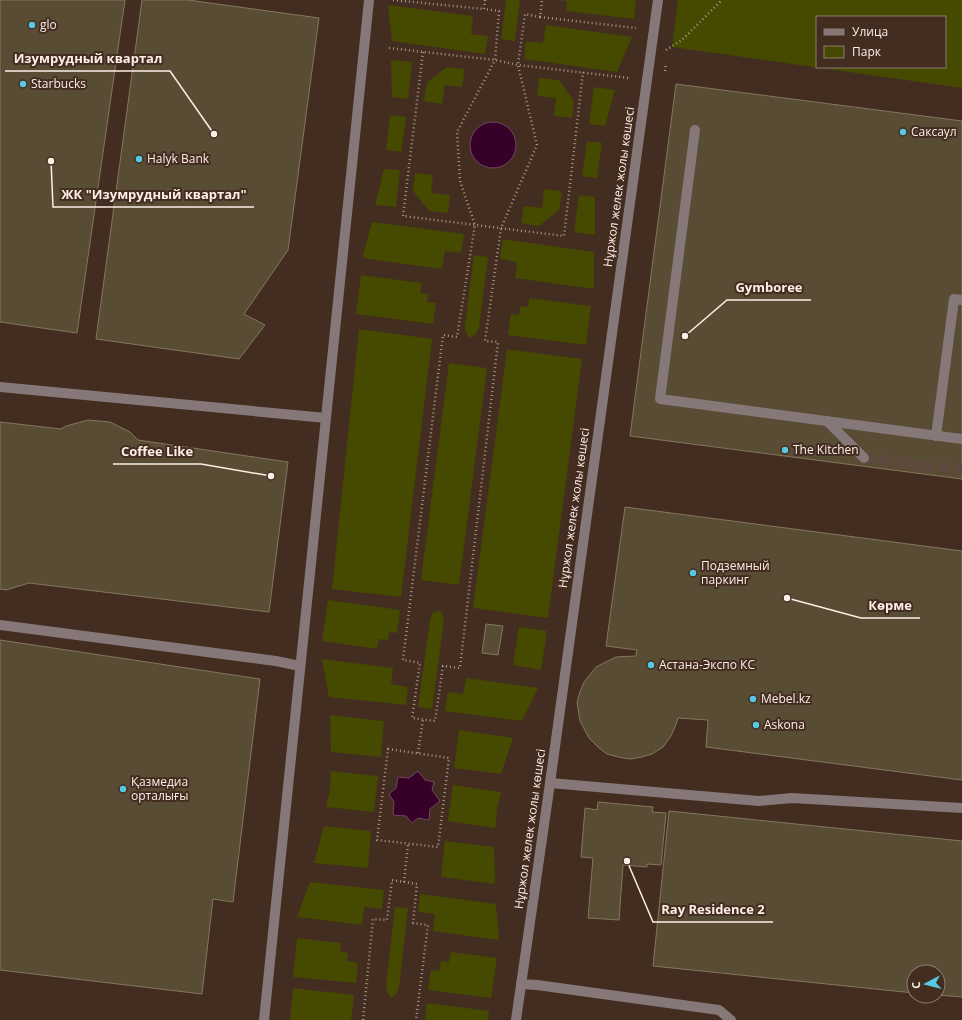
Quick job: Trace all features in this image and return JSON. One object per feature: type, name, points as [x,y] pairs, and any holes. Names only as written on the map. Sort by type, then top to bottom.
[{"type":"street","points":[[264,1020],[369,0]]},
{"type":"street","name":"Нұржол желек жолы көшесі","points":[[516,1020],[658,0]]},
{"type":"street","points":[[695,130],[660,399],[962,439]]},
{"type":"street","points":[[936,436],[954,299],[962,300]]},
{"type":"street","points":[[0,387],[326,418]]},
{"type":"street","points":[[827,421],[864,458]]},
{"type":"street","points":[[0,625],[276,661],[300,666]]},
{"type":"street","points":[[550,783],[759,801],[792,798],[962,808]]},
{"type":"street","points":[[521,984],[719,1010],[731,1020]]},
{"type":"street","points":[[718,1020],[719,1010]]},
{"type":"path","points":[[393,0],[499,11],[495,60],[458,132],[460,181],[475,225],[457,336],[443,335],[403,660],[420,663],[412,718],[423,720],[435,721],[442,666],[460,668],[498,342],[485,341],[501,228],[537,145],[518,65],[525,14],[636,28]]},
{"type":"path","points":[[484,9],[485,0]]},
{"type":"path","points":[[540,17],[542,0]]},
{"type":"path","points":[[665,71],[666,49],[682,40],[722,0]]},
{"type":"path","points":[[389,48],[495,60],[518,65],[629,78]]},
{"type":"path","points":[[423,52],[403,216],[564,236],[583,72]]},
{"type":"path","points":[[418,754],[423,720]]},
{"type":"path","points":[[388,749],[418,754],[449,758],[438,847],[377,840],[388,749]]},
{"type":"path","points":[[404,882],[408,844]]},
{"type":"path","points":[[363,1020],[374,919],[387,920],[392,880],[417,884],[413,923],[428,924],[416,1020]]},
{"type":"green space","points":[[506,0],[520,0],[515,41],[501,39]]},
{"type":"green space","points":[[558,0],[636,0],[634,19],[566,11],[567,1]]},
{"type":"green space","points":[[678,0],[962,0],[962,88],[821,68],[946,68],[946,16],[816,16],[816,67],[672,47]]},
{"type":"green space","points":[[388,5],[473,16],[471,34],[488,36],[485,54],[392,41]]},
{"type":"green space","points":[[546,25],[632,37],[617,72],[524,59],[526,41],[543,43]]},
{"type":"green space","points":[[391,60],[412,62],[408,99],[392,97]]},
{"type":"green space","points":[[447,67],[465,69],[462,87],[445,85],[442,104],[424,101],[427,82]]},
{"type":"green space","points":[[539,78],[559,80],[574,101],[572,118],[554,116],[556,98],[537,96]]},
{"type":"green space","points":[[594,87],[615,90],[605,126],[589,124]]},
{"type":"green space","points":[[390,115],[406,117],[401,152],[386,150]]},
{"type":"green space","points":[[587,141],[602,143],[597,178],[582,176]]},
{"type":"green space","points":[[384,169],[400,170],[396,207],[375,205]]},
{"type":"green space","points":[[415,173],[433,175],[431,193],[450,195],[448,213],[429,211],[413,191]]},
{"type":"green space","points":[[544,189],[562,191],[559,210],[539,226],[521,223],[524,206],[542,208]]},
{"type":"green space","points":[[579,195],[595,197],[595,235],[574,232]]},
{"type":"green space","points":[[372,222],[464,234],[461,253],[445,251],[442,269],[362,258]]},
{"type":"green space","points":[[503,239],[594,252],[594,289],[515,278],[517,262],[500,259]]},
{"type":"green space","points":[[474,255],[488,257],[479,328],[476,334],[470,338],[466,333],[465,326]]},
{"type":"green space","points":[[361,275],[422,283],[420,293],[428,294],[427,302],[436,303],[433,324],[356,314]]},
{"type":"green space","points":[[529,298],[591,306],[586,345],[508,335],[511,314],[519,315],[520,306],[528,307]]},
{"type":"green space","points":[[359,329],[432,339],[401,597],[332,589]]},
{"type":"green space","points":[[507,349],[582,359],[548,618],[473,608]]},
{"type":"green space","points":[[449,363],[487,368],[459,585],[421,580]]},
{"type":"green space","points":[[328,600],[400,610],[397,633],[389,632],[388,640],[379,639],[377,649],[322,641]]},
{"type":"green space","points":[[439,610],[443,615],[444,621],[432,709],[418,707],[430,620],[433,613]]},
{"type":"green space","points":[[519,627],[547,631],[541,670],[513,665]]},
{"type":"green space","points":[[322,659],[393,668],[391,684],[408,687],[406,705],[329,697]]},
{"type":"green space","points":[[466,678],[538,688],[522,721],[445,711],[448,692],[463,694]]},
{"type":"green space","points":[[330,715],[384,721],[381,757],[331,752]]},
{"type":"green space","points":[[459,730],[513,738],[501,774],[454,768]]},
{"type":"green space","points":[[331,771],[378,776],[374,812],[326,807],[330,789]]},
{"type":"green space","points":[[453,785],[501,792],[495,828],[448,821]]},
{"type":"green space","points":[[324,826],[371,831],[368,868],[314,863]]},
{"type":"green space","points":[[445,841],[494,847],[495,884],[441,877]]},
{"type":"green space","points":[[310,882],[384,890],[382,909],[364,907],[362,925],[297,917]]},
{"type":"green space","points":[[420,894],[496,904],[499,940],[433,931],[435,914],[418,912]]},
{"type":"green space","points":[[395,907],[408,908],[399,987],[396,994],[391,998],[387,992],[386,986]]},
{"type":"green space","points":[[297,938],[341,943],[340,952],[348,953],[347,961],[358,963],[356,983],[293,977]]},
{"type":"green space","points":[[451,952],[497,958],[491,998],[428,990],[431,970],[439,971],[441,961],[449,962]]},
{"type":"green space","points":[[293,988],[354,995],[351,1020],[290,1020]]},
{"type":"green space","points":[[427,1003],[489,1011],[488,1020],[425,1020]]},
{"type":"shaded area","points":[[488,122],[498,122],[506,126],[512,132],[516,140],[516,150],[512,158],[506,164],[498,168],[488,168],[480,164],[474,158],[470,150],[470,140],[474,132],[480,126]]},
{"type":"shaded area","points":[[418,771],[425,780],[434,782],[432,790],[440,801],[430,809],[429,820],[418,818],[412,823],[406,816],[393,815],[394,802],[389,794],[396,788],[398,777],[409,778]]},
{"type":"building","points":[[0,0],[125,0],[77,333],[0,322]]},
{"type":"building","points":[[142,0],[188,0],[319,18],[288,250],[244,314],[265,325],[239,359],[96,339]]},
{"type":"building","points":[[676,84],[962,121],[962,479],[630,436]]},
{"type":"building","points":[[88,420],[110,422],[130,432],[138,440],[288,462],[269,612],[29,583],[6,590],[0,589],[0,422],[61,429],[66,426]]},
{"type":"building","points":[[625,507],[962,551],[962,780],[706,747],[708,720],[678,718],[671,736],[663,747],[652,754],[642,757],[630,759],[618,757],[607,754],[599,748],[589,738],[580,721],[577,702],[580,692],[584,682],[596,667],[616,657],[636,656],[637,650],[606,646]]},
{"type":"building","points":[[486,624],[503,626],[498,655],[482,653]]},
{"type":"building","name":"Қазмедиа орталығы","points":[[0,640],[260,679],[233,902],[213,899],[202,994],[0,970]]},
{"type":"building","points":[[598,802],[653,807],[652,812],[666,813],[661,865],[647,864],[647,867],[623,865],[619,920],[588,918],[593,858],[581,857],[585,808],[597,810]]},
{"type":"building","points":[[669,811],[962,841],[962,997],[946,996],[946,964],[906,964],[906,992],[653,966]]},
{"type":"tunnel","points":[[864,458],[962,470]]},
{"type":"place","name":"glo","points":[[32,25]]},
{"type":"place","name":"Starbucks","points":[[23,84]]},
{"type":"place","name":"Саксаул","points":[[903,132]]},
{"type":"place","name":"Изумрудный квартал","points":[[214,134]]},
{"type":"place","name":"Halyk Bank","points":[[139,159]]},
{"type":"place","name":"ЖК \"Изумрудный квартал\"","points":[[51,161]]},
{"type":"place","name":"Gymboree","points":[[685,336]]},
{"type":"place","name":"The Kitchen","points":[[785,450]]},
{"type":"place","name":"Coffee Like","points":[[271,476]]},
{"type":"place","name":"Подземный паркинг","points":[[693,573]]},
{"type":"place","name":"Көрме","points":[[787,598]]},
{"type":"place","name":"Астана-Экспо КС","points":[[651,665]]},
{"type":"place","name":"Mebel.kz","points":[[753,699]]},
{"type":"place","name":"Askona","points":[[756,725]]},
{"type":"place","name":"Қазмедиа орталығы","points":[[123,789]]},
{"type":"place","name":"Ray Residence 2","points":[[627,861]]}]
